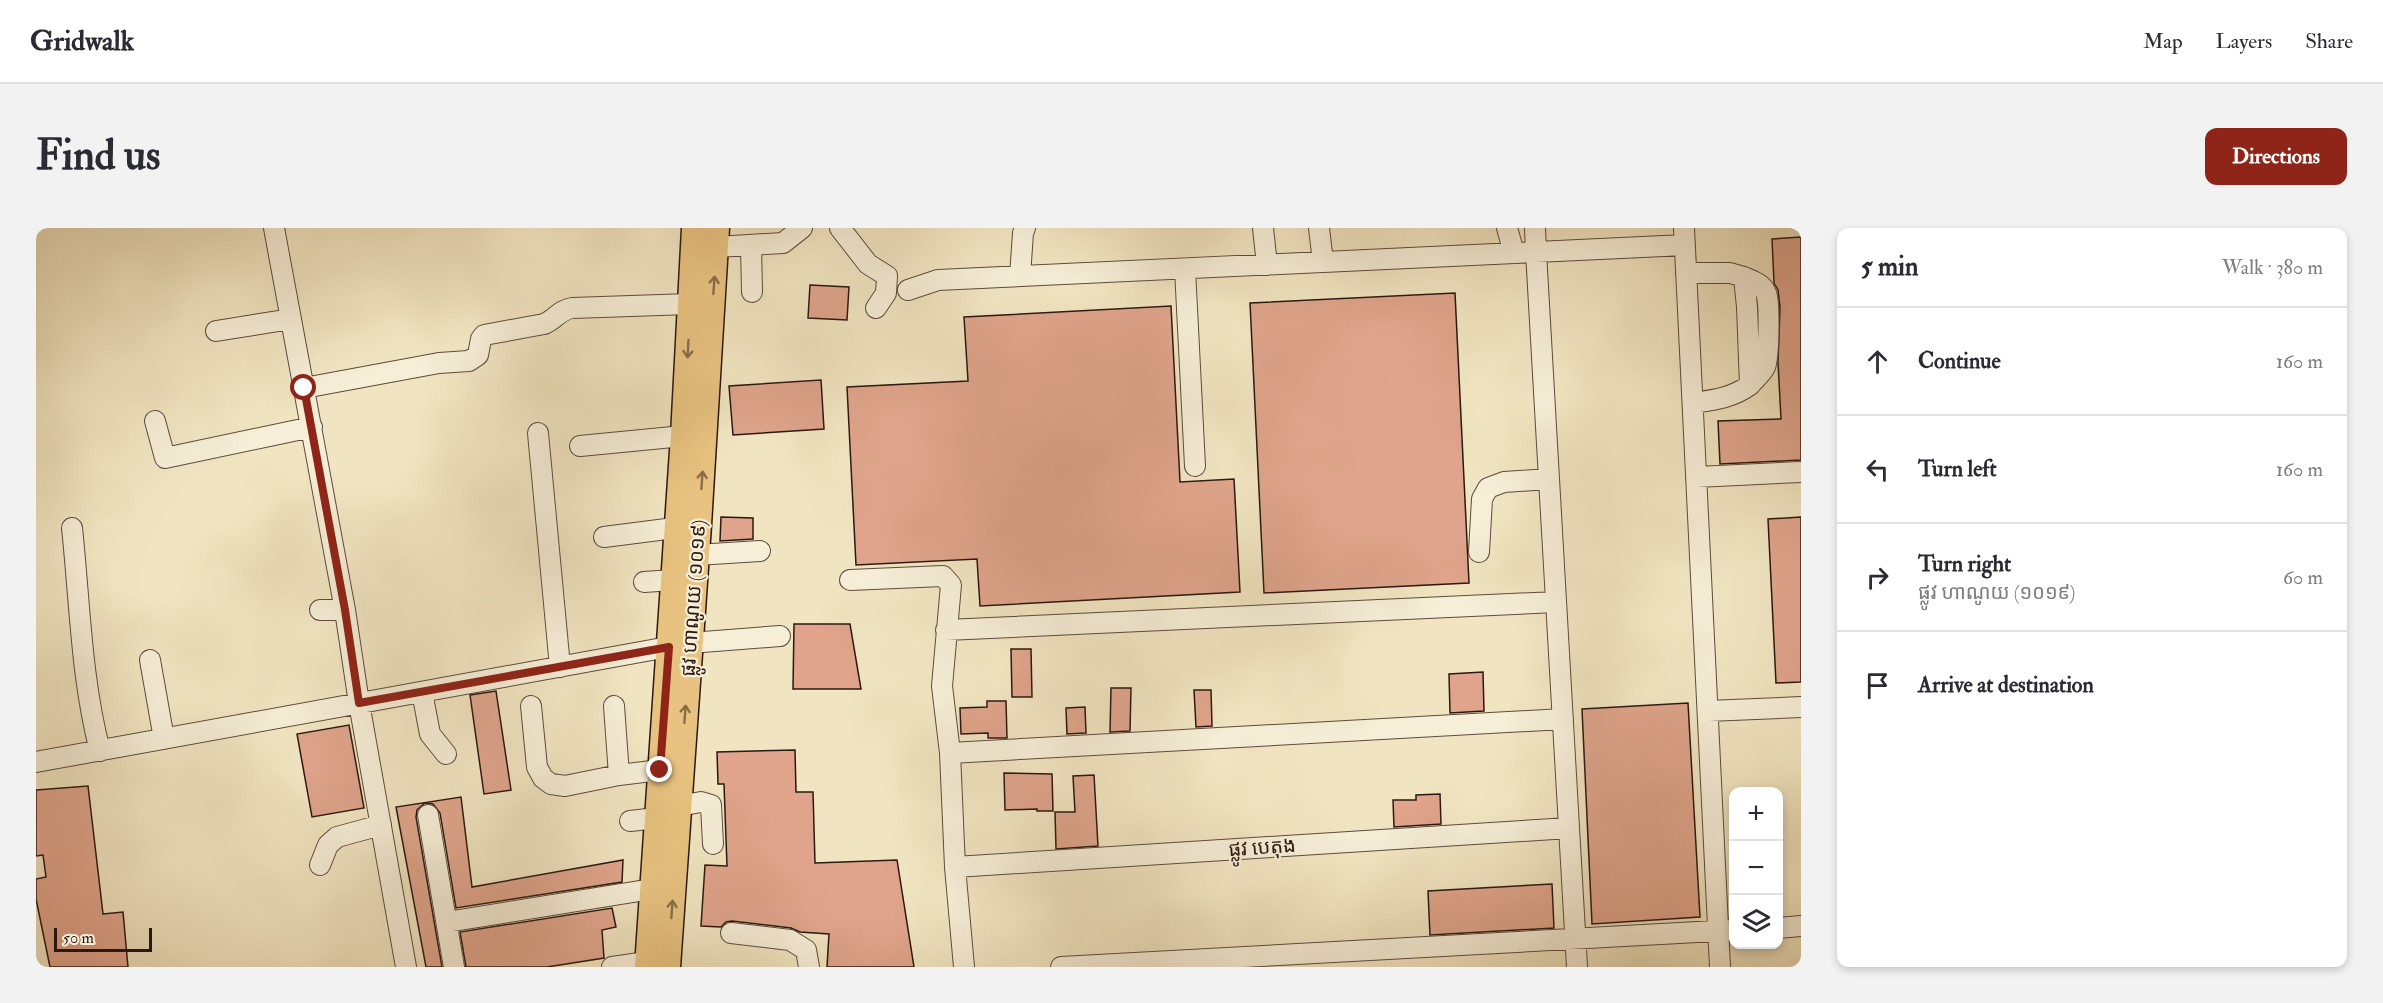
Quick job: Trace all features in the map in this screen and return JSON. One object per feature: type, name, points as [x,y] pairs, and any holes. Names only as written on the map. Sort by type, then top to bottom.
[{"type":"main road","name":"ផ្លូវ ហាណូយ (១០១៩)","points":[[654,965],[652,889],[660,770],[679,645],[696,555],[688,526],[683,436],[694,228]]},
{"type":"main road","name":"ផ្លូវ ហាណូយ (១០១៩)","points":[[654,965],[679,806],[679,645],[673,580],[688,526],[716,238]]},
{"type":"street","points":[[274,228],[345,610],[359,703],[406,967]]},
{"type":"street","points":[[716,238],[751,246],[783,243],[802,228]]},
{"type":"street","points":[[840,228],[868,264],[887,276],[886,292],[876,308]]},
{"type":"street","points":[[1020,276],[1025,228]]},
{"type":"street","points":[[1263,228],[1267,265]]},
{"type":"street","points":[[1319,228],[1323,262]]},
{"type":"street","points":[[1507,228],[1514,253]]},
{"type":"street","points":[[1535,228],[1577,967]]},
{"type":"street","points":[[909,290],[938,280],[1536,252],[1685,237],[1707,711],[1726,930],[1720,967]]},
{"type":"street","points":[[751,246],[752,292]]},
{"type":"street","points":[[1185,268],[1195,466]]},
{"type":"street","points":[[1686,273],[1730,273],[1760,285],[1766,293],[1768,316],[1768,350],[1765,366],[1750,385],[1736,395],[1693,403]]},
{"type":"street","points":[[304,388],[439,363],[469,361],[478,354],[484,335],[544,324],[550,322],[560,310],[690,304]]},
{"type":"street","points":[[216,331],[291,319]]},
{"type":"street","points":[[155,421],[165,458],[312,427]]},
{"type":"street","points":[[538,433],[560,667]]},
{"type":"street","points":[[580,446],[683,436]]},
{"type":"street","points":[[1696,477],[1801,472]]},
{"type":"street","points":[[1479,552],[1482,499],[1488,488],[1504,482],[1549,479]]},
{"type":"street","points":[[604,537],[688,526]]},
{"type":"street","points":[[72,528],[80,602],[81,643],[92,718],[100,751]]},
{"type":"street","points":[[696,555],[760,551]]},
{"type":"street","points":[[850,580],[943,576],[951,585],[942,686],[950,753],[955,867],[964,967]]},
{"type":"street","points":[[644,582],[673,580]]},
{"type":"street","points":[[946,630],[1556,602]]},
{"type":"street","points":[[320,610],[345,610]]},
{"type":"street","points":[[36,762],[679,645],[780,636]]},
{"type":"street","points":[[150,660],[164,739]]},
{"type":"street","points":[[422,692],[430,734],[446,754]]},
{"type":"street","points":[[531,706],[537,767],[543,778],[551,784],[564,786],[619,775],[660,770]]},
{"type":"street","points":[[614,706],[619,775]]},
{"type":"street","points":[[1707,711],[1801,707]]},
{"type":"street","points":[[950,753],[1563,719]]},
{"type":"street","points":[[679,806],[701,802],[711,806],[713,844]]},
{"type":"street","points":[[428,815],[454,967]]},
{"type":"street","points":[[630,821],[657,818]]},
{"type":"street","points":[[320,865],[328,845],[337,837],[381,825]]},
{"type":"street","name":"ផ្លូវ បេតុង","points":[[955,867],[1569,828]]},
{"type":"street","points":[[447,922],[652,889]]},
{"type":"street","points":[[1783,928],[1801,926]]},
{"type":"street","points":[[1061,967],[1726,930]]},
{"type":"street","points":[[731,933],[790,940],[806,950],[809,967]]},
{"type":"street","points":[[612,967],[654,965]]},
{"type":"building","points":[[1801,237],[1801,460],[1720,464],[1718,421],[1781,419],[1778,362],[1780,307],[1778,290],[1774,283],[1772,239]]},
{"type":"building","points":[[810,285],[849,287],[847,320],[808,318]]},
{"type":"building","points":[[1455,293],[1469,583],[1264,593],[1250,303]]},
{"type":"building","points":[[1171,306],[1180,482],[1234,479],[1240,592],[980,606],[977,559],[856,565],[847,387],[968,381],[964,317]]},
{"type":"building","points":[[821,380],[824,429],[733,435],[729,386]]},
{"type":"building","points":[[721,517],[753,518],[753,539],[720,541]]},
{"type":"building","points":[[1801,517],[1801,682],[1776,683],[1768,519]]},
{"type":"building","points":[[794,624],[850,624],[861,689],[793,689]]},
{"type":"building","points":[[1011,649],[1031,649],[1032,697],[1012,697]]},
{"type":"building","points":[[1483,672],[1484,711],[1450,713],[1449,674]]},
{"type":"building","points":[[1111,688],[1131,688],[1130,731],[1110,732]]},
{"type":"building","points":[[1194,690],[1211,690],[1212,726],[1196,727]]},
{"type":"building","points":[[496,691],[511,790],[484,794],[470,695]]},
{"type":"building","points":[[987,701],[1006,701],[1007,738],[988,738],[988,733],[961,734],[960,708],[987,707]]},
{"type":"building","points":[[1688,703],[1700,917],[1592,924],[1582,709]]},
{"type":"building","points":[[1085,707],[1086,733],[1067,734],[1066,708]]},
{"type":"building","points":[[349,725],[364,808],[312,817],[297,734]]},
{"type":"building","points":[[795,750],[796,792],[813,792],[815,863],[897,860],[914,967],[827,967],[829,934],[800,932],[791,928],[732,921],[726,922],[721,927],[701,926],[705,865],[727,866],[724,784],[718,784],[717,752]]},
{"type":"building","points":[[1004,773],[1052,774],[1053,811],[1005,810]]},
{"type":"building","points":[[1094,775],[1098,846],[1056,849],[1055,812],[1075,812],[1073,776]]},
{"type":"building","points":[[88,786],[103,914],[123,912],[128,967],[50,967],[36,899],[36,879],[46,877],[43,855],[36,856],[36,790]]},
{"type":"building","points":[[1440,794],[1441,824],[1394,827],[1393,800],[1416,800],[1416,795]]},
{"type":"building","points":[[461,797],[472,887],[623,860],[622,882],[456,908],[440,813],[433,804],[425,803],[417,810],[416,817],[442,967],[426,967],[396,807]]},
{"type":"building","points":[[1552,884],[1554,928],[1430,935],[1428,891]]},
{"type":"building","points":[[612,908],[616,927],[602,930],[604,958],[547,967],[466,967],[460,932]]},
{"type":"route","points":[[304,388],[345,610],[359,703],[669,647],[660,770]]}]
